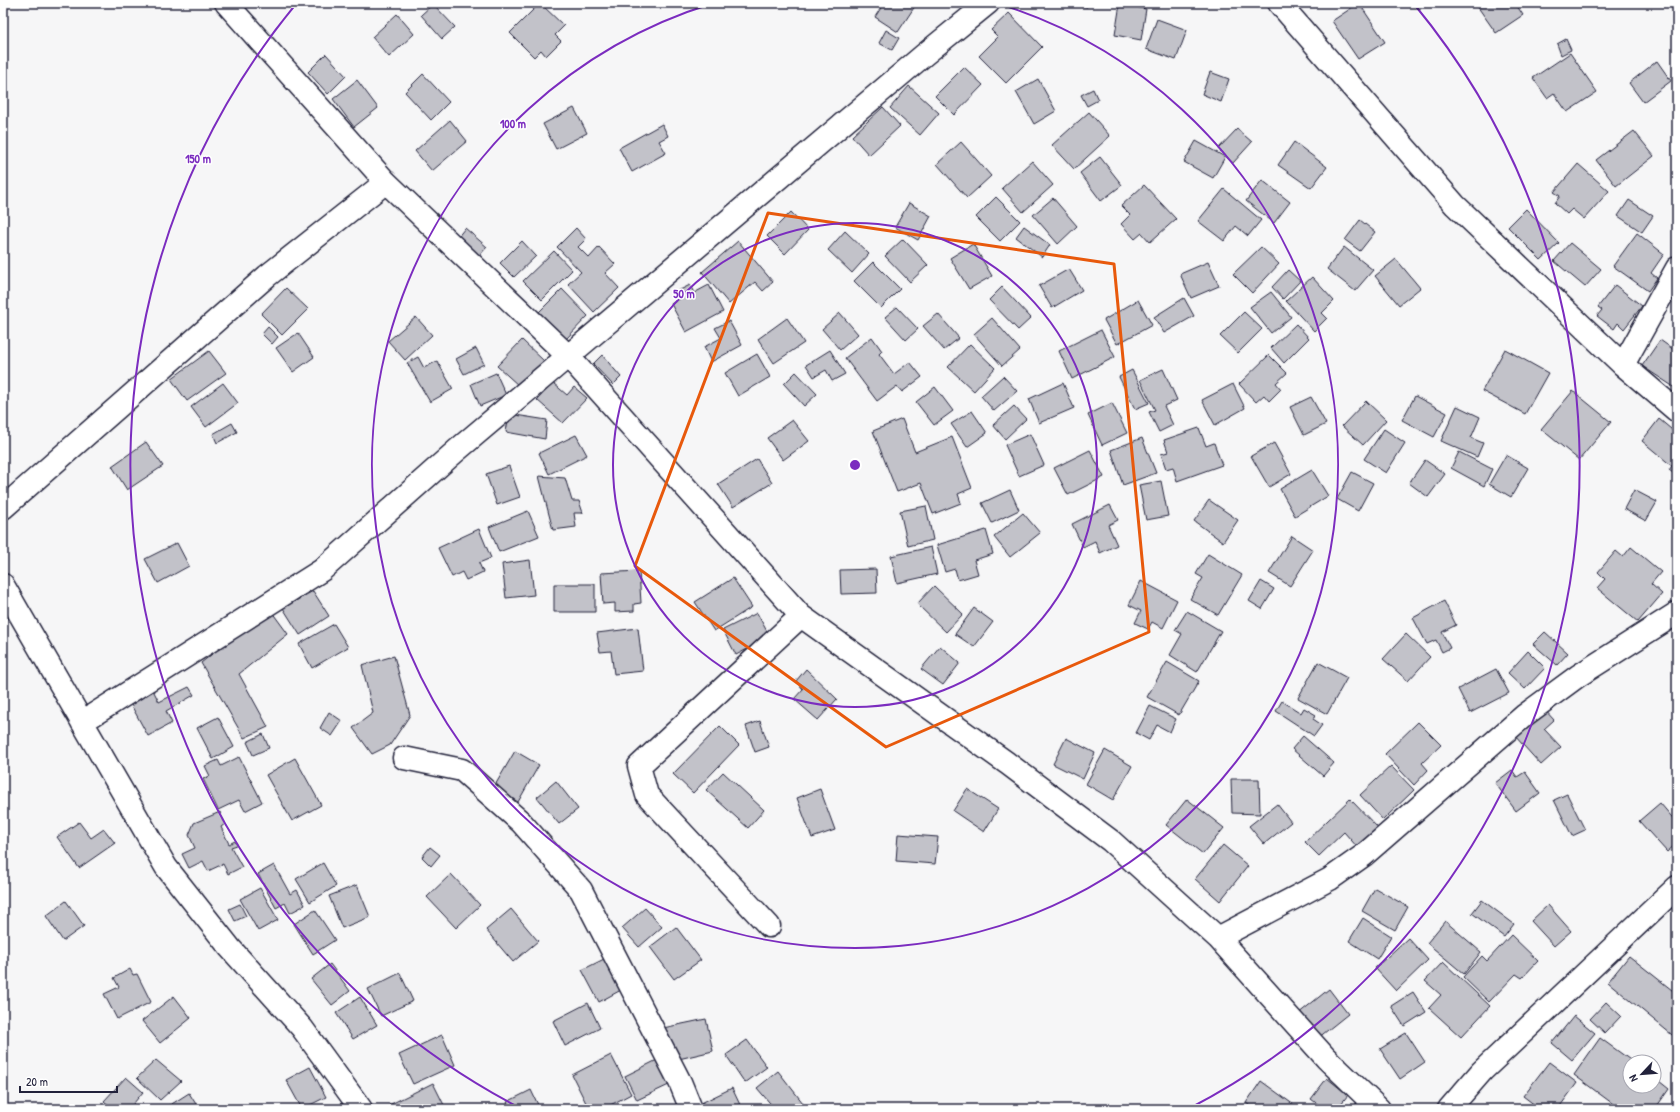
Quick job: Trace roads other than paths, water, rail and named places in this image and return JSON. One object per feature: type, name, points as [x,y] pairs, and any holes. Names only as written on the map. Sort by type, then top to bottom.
[{"type":"street","points":[[226,3],[386,182],[568,356],[801,616],[1007,763],[1110,841],[1218,938],[1326,1058],[1379,1109]]},
{"type":"street","points":[[82,722],[322,570],[456,451],[924,55],[988,3]]},
{"type":"street","points":[[1279,3],[1455,205],[1623,365],[1677,411]]},
{"type":"street","points":[[3,508],[266,276],[386,182]]},
{"type":"street","points":[[1623,365],[1677,268]]},
{"type":"street","points":[[3,585],[166,867],[230,948],[302,1028],[361,1109]]},
{"type":"street","points":[[1218,938],[1330,879],[1364,855],[1525,715],[1578,676],[1677,613]]},
{"type":"street","points":[[769,926],[647,795],[639,766],[801,616]]},
{"type":"street","points":[[404,758],[462,770],[521,822],[581,890],[680,1082],[691,1109]]},
{"type":"street","points":[[1449,1109],[1482,1071],[1677,887]]}]
